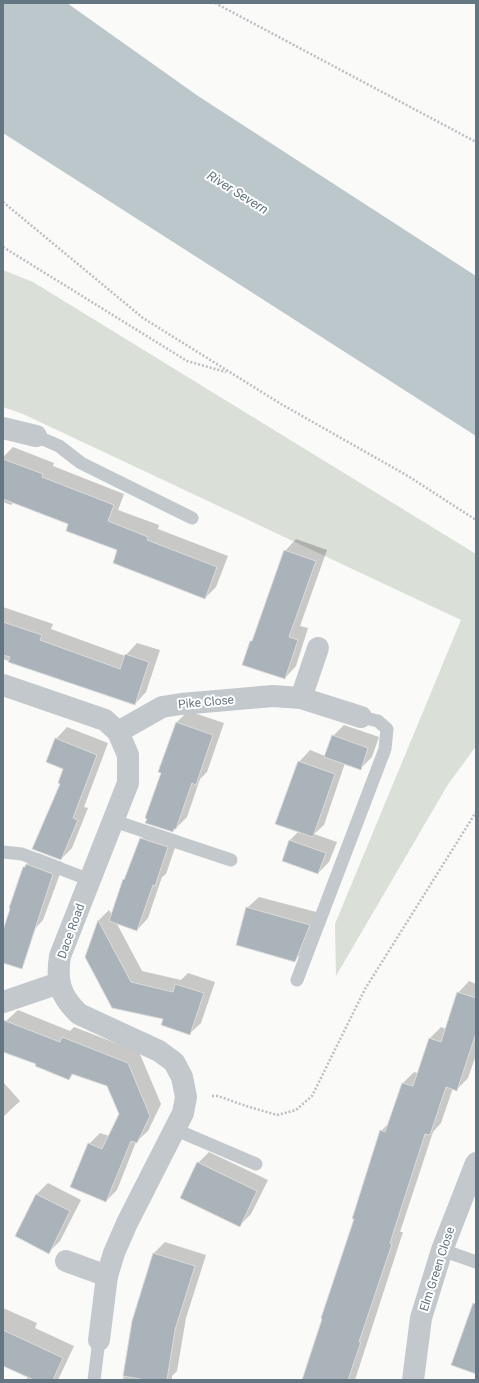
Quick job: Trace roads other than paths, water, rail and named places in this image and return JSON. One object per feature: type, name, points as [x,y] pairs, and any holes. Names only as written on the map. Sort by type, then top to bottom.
[{"type":"street","points":[[3,428],[36,436]]},
{"type":"street","points":[[301,698],[318,648]]},
{"type":"street","name":"Dace Road","points":[[3,685],[105,720],[118,732],[128,755],[128,783],[60,956],[58,970],[59,983],[71,1006],[79,1014],[159,1051],[174,1062],[182,1077],[186,1097],[183,1113],[127,1223],[114,1253],[107,1276],[99,1340]]},
{"type":"street","name":"Pike Close","points":[[118,732],[162,707],[274,696],[301,698],[362,717]]},
{"type":"street","points":[[3,1002],[59,983]]},
{"type":"street","name":"Elm Green Close","points":[[414,1380],[421,1318],[442,1250],[476,1163]]},
{"type":"street","points":[[66,1261],[107,1276]]},
{"type":"lane","points":[[36,436],[59,446],[81,463],[192,518]]},
{"type":"lane","points":[[297,980],[385,749],[387,729],[378,721],[362,717]]},
{"type":"lane","points":[[114,821],[231,860]]},
{"type":"lane","points":[[3,852],[22,854],[90,880]]},
{"type":"lane","points":[[174,1129],[256,1164]]},
{"type":"lane","points":[[442,1250],[476,1262]]},
{"type":"lane","points":[[94,1380],[99,1340]]},
{"type":"water","name":"River Severn","points":[[3,3],[67,3],[198,96],[476,276],[476,436],[3,133]]}]
